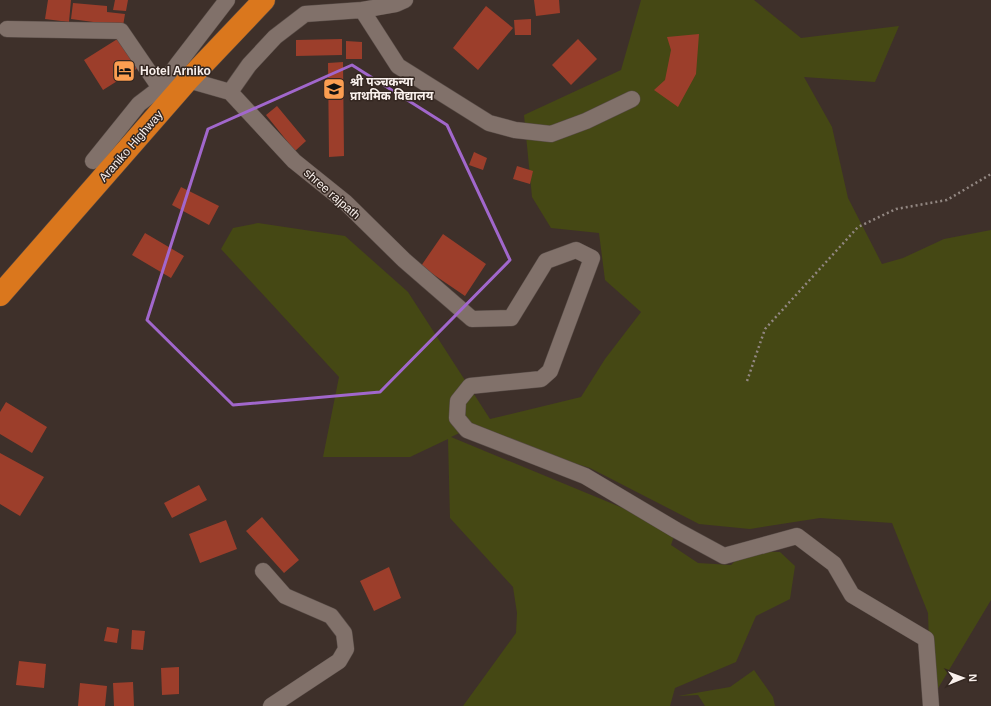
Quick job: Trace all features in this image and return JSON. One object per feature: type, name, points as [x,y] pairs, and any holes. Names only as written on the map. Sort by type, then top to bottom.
[{"type":"highway","name":"Araniko Highway","points":[[0,295],[182,72],[264,0]]},
{"type":"street","points":[[93,161],[139,104],[182,72],[227,0]]},
{"type":"street","points":[[182,72],[230,92],[249,65],[275,37],[304,14],[362,10],[396,4],[405,0]]},
{"type":"street","points":[[362,10],[398,66],[489,123],[515,130],[551,134],[586,121],[632,100]]},
{"type":"street","points":[[7,29],[121,31],[160,88]]},
{"type":"street","name":"shree rajpath","points":[[230,92],[294,161],[345,202],[404,260],[472,319],[512,318],[546,261],[576,250],[592,258],[550,371],[542,379],[470,386],[458,401],[457,418],[467,430],[585,476],[676,530],[724,556],[797,536],[834,564],[852,595],[926,639],[931,706]]},
{"type":"street","points":[[263,572],[286,596],[331,616],[344,633],[346,649],[339,661],[271,706]]},
{"type":"path","points":[[747,381],[765,329],[858,227],[896,209],[947,200],[991,174]]},
{"type":"highlighted area","points":[[352,65],[447,125],[510,260],[380,392],[233,405],[147,320],[208,129]]},
{"type":"green space","points":[[641,0],[754,0],[801,38],[899,26],[875,82],[804,77],[832,127],[848,198],[882,264],[903,258],[944,239],[991,230],[991,600],[931,700],[928,613],[892,523],[820,518],[750,529],[699,524],[590,468],[466,430],[451,437],[676,530],[671,545],[698,563],[731,565],[745,551],[780,552],[795,566],[790,599],[756,616],[736,662],[675,688],[670,706],[463,706],[516,633],[517,613],[513,587],[450,518],[448,439],[410,457],[323,457],[339,377],[221,249],[233,228],[258,223],[345,236],[408,292],[490,419],[581,397],[605,359],[641,312],[605,280],[599,233],[551,228],[532,197],[524,115],[621,70]]},
{"type":"green space","points":[[754,670],[773,697],[775,706],[705,706],[698,695],[678,696],[730,687]]},
{"type":"building","points":[[48,0],[71,0],[69,22],[45,19]]},
{"type":"building","points":[[115,0],[128,0],[126,11],[113,10]]},
{"type":"building","points":[[534,0],[559,0],[560,13],[536,16]]},
{"type":"building","points":[[73,3],[107,6],[107,12],[125,14],[123,26],[71,19]]},
{"type":"building","points":[[486,6],[513,28],[478,70],[453,48]]},
{"type":"building","points":[[531,19],[531,35],[515,35],[514,20]]},
{"type":"building","points":[[699,34],[696,74],[678,107],[654,90],[665,80],[671,50],[667,37]]},
{"type":"building","points":[[119,38],[138,68],[103,90],[84,60]]},
{"type":"building","points":[[342,39],[342,55],[296,56],[296,40]]},
{"type":"building","points":[[578,39],[597,59],[571,85],[552,65]]},
{"type":"building","points":[[346,41],[362,42],[362,59],[346,59]]},
{"type":"building","points":[[343,62],[344,156],[329,157],[328,63]]},
{"type":"building","points":[[277,106],[306,141],[295,151],[266,115]]},
{"type":"building","points":[[474,152],[487,158],[483,170],[469,165]]},
{"type":"building","points":[[517,166],[533,171],[530,184],[513,179]]},
{"type":"building","points":[[181,187],[219,206],[209,225],[172,205]]},
{"type":"building","points":[[145,233],[184,256],[171,278],[132,255]]},
{"type":"building","points":[[443,234],[486,264],[465,296],[421,266]]},
{"type":"building","points":[[6,402],[47,427],[32,453],[0,434],[0,412]]},
{"type":"building","points":[[0,453],[44,477],[20,516],[0,504]]},
{"type":"building","points":[[199,485],[207,500],[172,518],[164,503]]},
{"type":"building","points":[[262,517],[299,560],[284,573],[246,531]]},
{"type":"building","points":[[226,520],[237,549],[200,563],[189,534]]},
{"type":"building","points":[[389,567],[401,598],[374,611],[360,581]]},
{"type":"building","points":[[107,627],[119,629],[117,643],[104,641]]},
{"type":"building","points":[[132,630],[145,631],[143,650],[131,649]]},
{"type":"building","points":[[19,661],[46,664],[44,688],[16,685]]},
{"type":"building","points":[[179,667],[179,694],[162,695],[161,668]]},
{"type":"building","points":[[133,682],[134,706],[114,706],[113,683]]},
{"type":"building","points":[[80,683],[107,686],[105,706],[78,706]]},
{"type":"place","name":"Hotel Arniko","points":[[124,71]]},
{"type":"place","name":"श्री पञ्चकन्या प्राथमिक विद्यालय","points":[[334,89]]}]
